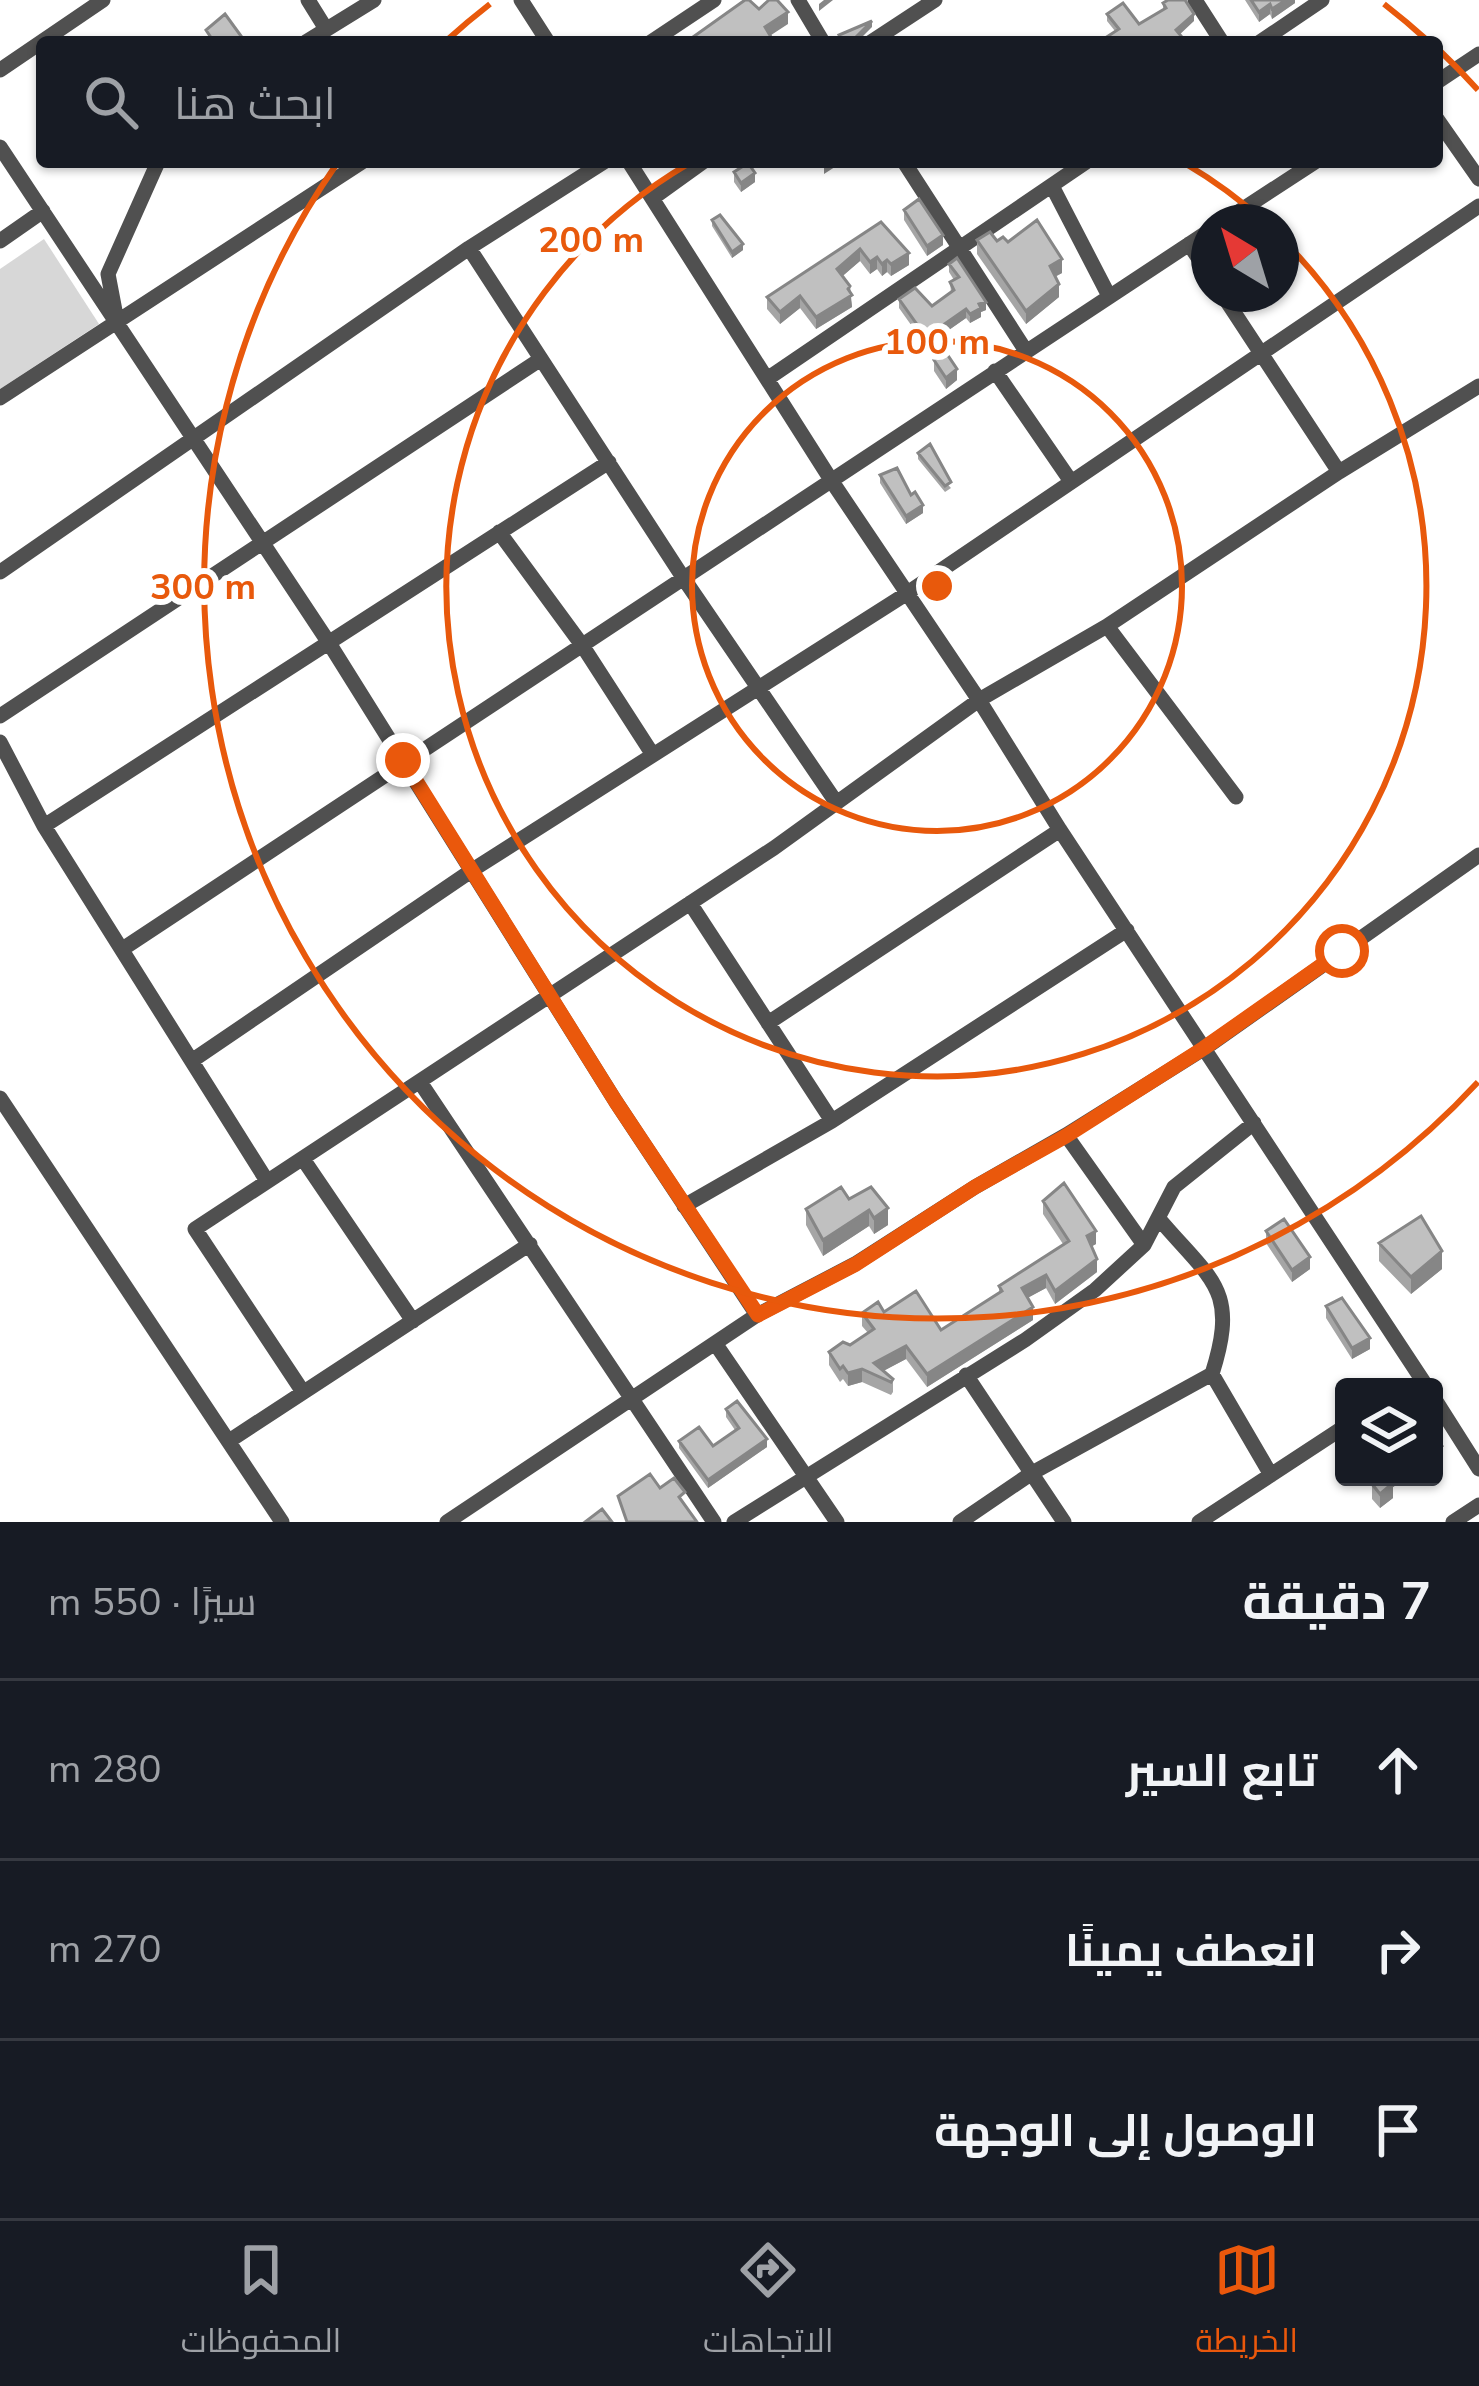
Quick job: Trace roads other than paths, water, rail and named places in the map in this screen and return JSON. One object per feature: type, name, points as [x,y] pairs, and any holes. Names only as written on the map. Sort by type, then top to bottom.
[{"type":"street","points":[[50,36],[103,0]]},
{"type":"street","points":[[308,0],[326,29]]},
{"type":"street","points":[[315,36],[374,0]]},
{"type":"street","points":[[521,0],[543,36]]},
{"type":"street","points":[[660,36],[714,0]]},
{"type":"street","points":[[798,0],[820,36]]},
{"type":"street","points":[[880,36],[935,0]]},
{"type":"street","points":[[1195,0],[1218,36]]},
{"type":"street","points":[[1269,36],[1322,0]]},
{"type":"street","points":[[0,70],[36,46]]},
{"type":"street","points":[[1443,78],[1479,54]]},
{"type":"street","points":[[1443,127],[1479,178]]},
{"type":"street","points":[[0,147],[329,643],[684,1206],[758,1315]]},
{"type":"street","points":[[117,322],[108,274],[155,168]]},
{"type":"street","points":[[0,398],[353,168]]},
{"type":"street","points":[[0,572],[469,248],[595,168]]},
{"type":"street","points":[[633,168],[832,483],[1421,1378]]},
{"type":"street","points":[[653,198],[695,168]]},
{"type":"street","points":[[908,168],[1026,351]]},
{"type":"street","points":[[767,379],[1077,168]]},
{"type":"street","points":[[1249,204],[1301,168]]},
{"type":"street","points":[[1052,185],[1109,296]]},
{"type":"street","points":[[194,1060],[474,869],[906,594],[1479,206]]},
{"type":"street","points":[[0,241],[43,211]]},
{"type":"street","points":[[124,948],[1190,244]]},
{"type":"street","points":[[469,248],[836,802]]},
{"type":"street","points":[[1234,312],[1340,472]]},
{"type":"street","points":[[0,716],[541,359]]},
{"type":"street","points":[[995,371],[1070,479]]},
{"type":"street","points":[[303,1393],[195,1229],[774,848],[979,700],[1107,626],[1479,386]]},
{"type":"street","points":[[44,826],[609,462]]},
{"type":"street","points":[[499,532],[582,645],[653,755]]},
{"type":"street","points":[[1107,626],[1236,797]]},
{"type":"street","points":[[0,742],[44,826],[267,1181]]},
{"type":"street","points":[[768,1023],[1060,830]]},
{"type":"street","points":[[447,1522],[758,1315],[856,1264],[1204,1048],[1479,855]]},
{"type":"street","points":[[690,903],[832,1121]]},
{"type":"street","points":[[684,1206],[832,1121],[1127,930]]},
{"type":"street","points":[[420,1082],[714,1522]]},
{"type":"street","points":[[0,1098],[283,1522]]},
{"type":"street","points":[[734,1522],[1078,1302],[1144,1245],[1174,1187],[1254,1123]]},
{"type":"street","points":[[1066,1136],[1144,1245]]},
{"type":"street","points":[[303,1159],[412,1322]]},
{"type":"street","points":[[960,1522],[1032,1473],[1212,1374],[1226,1314],[1215,1285],[1160,1220]]},
{"type":"street","points":[[230,1441],[530,1244]]},
{"type":"street","points":[[717,1346],[837,1522]]},
{"type":"street","points":[[1212,1374],[1271,1475]]},
{"type":"street","points":[[966,1375],[1064,1522]]},
{"type":"street","points":[[1443,1412],[1479,1469]]},
{"type":"street","points":[[1199,1522],[1335,1433]]},
{"type":"street","points":[[1453,1522],[1479,1505]]}]
